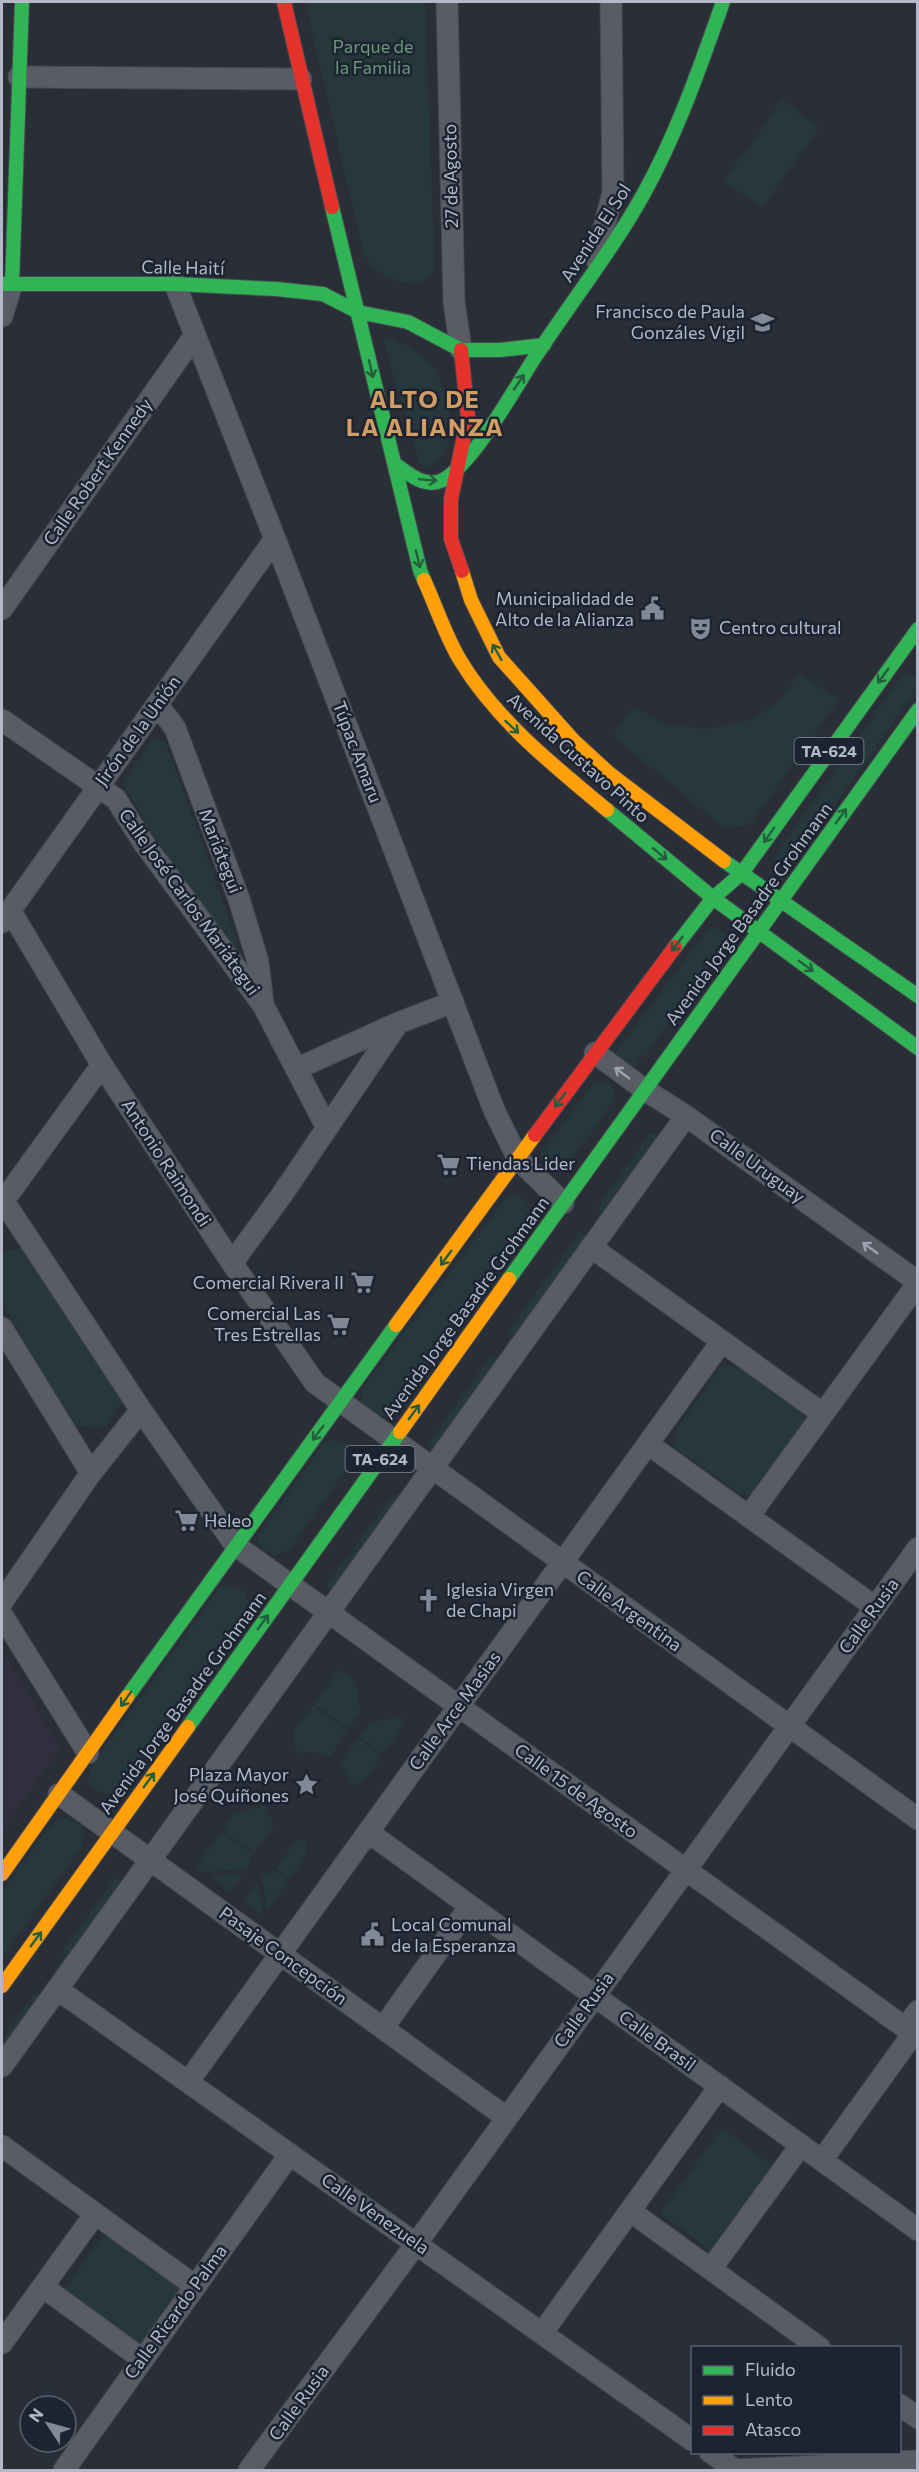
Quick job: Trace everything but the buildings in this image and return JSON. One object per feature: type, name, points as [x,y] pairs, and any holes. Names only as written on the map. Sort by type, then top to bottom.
[{"type":"main road","points":[[7,284],[20,77],[22,2]]},
{"type":"main road","name":"Avenida Gustavo Pinto","points":[[284,2],[420,570],[459,659],[497,712],[560,771],[713,898],[918,1048]]},
{"type":"main road","name":"Avenida El Sol","points":[[460,464],[483,436],[591,275],[655,173],[723,2]]},
{"type":"main road","name":"Calle Haití","points":[[7,284],[175,284],[276,289],[323,294],[358,312],[408,322],[461,350]]},
{"type":"main road","points":[[461,350],[500,350],[544,345]]},
{"type":"main road","name":"Avenida Gustavo Pinto","points":[[461,350],[468,417],[451,499],[452,538],[471,600],[499,657],[574,741],[609,773],[695,841],[918,996]]},
{"type":"main road","points":[[394,463],[420,481],[433,482],[444,479],[460,464]]},
{"type":"main road","name":"Avenida Jorge Basadre Grohmann","points":[[2,1874],[235,1545],[595,1053],[713,898],[742,873],[906,654],[918,629]]},
{"type":"main road","name":"Avenida Jorge Basadre Grohmann","points":[[2,1986],[918,710]]},
{"type":"street","name":"27 de Agosto","points":[[447,2],[454,302],[461,350]]},
{"type":"street","points":[[591,275],[613,192],[611,2]]},
{"type":"street","points":[[20,77],[301,79]]},
{"type":"street","points":[[2,316],[7,284]]},
{"type":"street","name":"Túpac Amaru","points":[[175,284],[494,1110],[518,1159],[563,1203]]},
{"type":"street","name":"Calle Robert Kennedy","points":[[2,609],[195,335]]},
{"type":"street","name":"Jirón de la Unión","points":[[6,916],[275,539]]},
{"type":"street","name":"Mariátegui","points":[[157,704],[175,728],[239,899],[258,962],[263,1005]]},
{"type":"street","name":"Calle José Carlos Mariátegui","points":[[2,720],[116,799],[143,842],[263,1005],[327,1128]]},
{"type":"street","name":"Antonio Raimondi","points":[[6,916],[232,1263],[315,1383],[341,1403]]},
{"type":"street","points":[[296,1069],[398,1023],[453,1002]]},
{"type":"street","points":[[232,1263],[398,1023]]},
{"type":"street","name":"Calle Uruguay","points":[[595,1053],[918,1282]]},
{"type":"street","points":[[2,1202],[102,1065]]},
{"type":"street","points":[[2,2066],[686,1116]]},
{"type":"street","name":"Calle 15 de Agosto","points":[[2,1202],[141,1410],[235,1545],[912,2033]]},
{"type":"street","points":[[591,1247],[823,1414]]},
{"type":"street","points":[[749,1516],[918,1282]]},
{"type":"street","points":[[2,1328],[91,1473]]},
{"type":"street","name":"Calle Arce Masias","points":[[188,2082],[722,1341]]},
{"type":"street","name":"Calle Argentina","points":[[341,1403],[918,1819]]},
{"type":"street","points":[[2,1602],[91,1473],[141,1410]]},
{"type":"street","points":[[648,1444],[875,1607]]},
{"type":"street","name":"Calle Rusia","points":[[249,2470],[416,2244],[918,1548]]},
{"type":"street","points":[[2,1614],[88,1753]]},
{"type":"street","name":"Pasaje Concepción","points":[[59,1794],[507,2118]]},
{"type":"street","name":"Calle Brasil","points":[[368,1832],[918,2230]]},
{"type":"street","points":[[382,2028],[470,1906]]},
{"type":"street","name":"Calle Venezuela","points":[[57,1989],[691,2439]]},
{"type":"street","points":[[822,2160],[912,2033],[918,2011]]},
{"type":"street","points":[[542,2334],[720,2086]]},
{"type":"street","points":[[711,2269],[801,2145]]},
{"type":"street","points":[[2,2146],[195,2286]]},
{"type":"street","name":"Calle Ricardo Palma","points":[[64,2470],[290,2154]]},
{"type":"street","points":[[630,2211],[817,2346]]},
{"type":"street","points":[[2,2343],[95,2214]]},
{"type":"street","points":[[43,2287],[142,2359]]},
{"type":"street","points":[[901,2406],[918,2418]]},
{"type":"street","points":[[713,2454],[735,2470],[918,2461]]},
{"type":"shaded area","points":[[8,1658],[60,1748],[2,1831],[2,1660]]},
{"type":"green space","name":"Parque de la Familia","points":[[305,2],[425,2],[435,271],[422,283],[402,282],[387,277],[375,268],[363,253]]},
{"type":"green space","points":[[782,100],[820,127],[762,208],[724,181]]},
{"type":"green space","points":[[392,338],[416,352],[433,366],[447,400],[451,422],[450,442],[439,460],[429,468],[419,463],[383,339]]},
{"type":"green space","points":[[800,673],[839,700],[750,825],[724,828],[613,736],[633,707],[666,724],[707,729],[749,720],[777,703]]},
{"type":"green space","points":[[909,673],[918,679],[917,689],[794,863],[779,871],[773,862],[778,851],[903,674]]},
{"type":"green space","points":[[152,739],[165,741],[253,985],[251,992],[123,785]]},
{"type":"green space","points":[[717,927],[728,935],[727,942],[647,1054],[633,1066],[623,1065],[615,1053],[709,928]]},
{"type":"green space","points":[[595,1081],[610,1084],[615,1099],[569,1164],[562,1169],[549,1168],[539,1156]]},
{"type":"green space","points":[[649,1134],[656,1134],[658,1141],[597,1226],[594,1223],[601,1212],[597,1208]]},
{"type":"green space","points":[[509,1194],[519,1196],[525,1201],[528,1218],[397,1405],[387,1415],[378,1417],[360,1403],[362,1389]]},
{"type":"green space","points":[[592,1226],[595,1228],[509,1350],[504,1347],[511,1337],[507,1333],[580,1232],[585,1235]]},
{"type":"green space","points":[[22,1248],[123,1399],[106,1427],[74,1426],[2,1303],[2,1251]]},
{"type":"green space","points":[[502,1351],[506,1353],[433,1451],[427,1446],[491,1355],[496,1358]]},
{"type":"green space","points":[[722,1366],[739,1366],[804,1412],[803,1429],[754,1495],[742,1495],[674,1448],[676,1429]]},
{"type":"green space","points":[[335,1440],[350,1447],[352,1463],[289,1550],[277,1555],[264,1551],[256,1539],[324,1443]]},
{"type":"green space","points":[[394,1494],[400,1498],[334,1592],[326,1585]]},
{"type":"green space","points":[[234,1586],[244,1592],[249,1605],[245,1615],[117,1793],[108,1794],[94,1789],[88,1782],[90,1768],[220,1587]]},
{"type":"green space","points":[[340,1669],[356,1681],[360,1713],[349,1729],[314,1704]]},
{"type":"green space","points":[[313,1706],[347,1730],[330,1757],[314,1752],[299,1753],[295,1749],[293,1732]]},
{"type":"green space","points":[[400,1717],[405,1721],[404,1725],[383,1754],[359,1736],[371,1722]]},
{"type":"green space","points":[[358,1738],[382,1756],[364,1781],[352,1785],[339,1764]]},
{"type":"green space","points":[[265,1806],[274,1825],[254,1853],[223,1830],[233,1815]]},
{"type":"green space","points":[[70,1818],[82,1826],[84,1839],[79,1850],[2,1958],[2,1892],[48,1828],[59,1819]]},
{"type":"green space","points":[[221,1832],[252,1854],[247,1869],[202,1872],[196,1867]]},
{"type":"green space","points":[[296,1840],[306,1841],[307,1854],[290,1879],[276,1869]]},
{"type":"green space","points":[[274,1870],[289,1881],[267,1911],[261,1877]]},
{"type":"green space","points":[[244,1874],[231,1892],[209,1876]]},
{"type":"green space","points":[[116,1877],[123,1885],[56,1977],[52,1974],[65,1955],[62,1952]]},
{"type":"green space","points":[[258,1882],[264,1916],[243,1901]]},
{"type":"green space","points":[[41,1994],[2,2053],[2,2039],[34,1995]]},
{"type":"green space","points":[[722,2128],[775,2167],[713,2252],[660,2213]]},
{"type":"green space","points":[[109,2236],[181,2287],[181,2296],[149,2342],[134,2344],[65,2295],[64,2289],[101,2238]]},
{"type":"traffic: fast","points":[[12,284],[22,2]]},
{"type":"traffic: fast","points":[[394,463],[417,479],[430,483],[436,482],[455,471],[479,444],[544,343],[617,238],[643,195],[697,76],[723,2]]},
{"type":"traffic: fast","points":[[332,207],[424,580]]},
{"type":"traffic: fast","points":[[2,284],[175,284],[276,289],[323,294],[358,312],[408,322],[461,350],[500,350],[544,345]]},
{"type":"traffic: fast","points":[[675,947],[713,898],[742,873],[918,629]]},
{"type":"traffic: fast","points":[[509,1279],[918,710]]},
{"type":"traffic: fast","points":[[607,810],[713,898],[918,1048]]},
{"type":"traffic: fast","points":[[724,861],[918,996]]},
{"type":"traffic: fast","points":[[127,1697],[396,1325]]},
{"type":"traffic: fast","points":[[188,1727],[400,1432]]},
{"type":"traffic: slow","points":[[462,571],[471,600],[499,657],[574,741],[609,773],[724,861]]},
{"type":"traffic: slow","points":[[424,580],[445,631],[474,682],[527,741],[607,810]]},
{"type":"traffic: slow","points":[[396,1325],[535,1135]]},
{"type":"traffic: slow","points":[[400,1432],[509,1279]]},
{"type":"traffic: slow","points":[[2,1874],[127,1697]]},
{"type":"traffic: slow","points":[[2,1986],[188,1727]]},
{"type":"traffic: jam","points":[[284,2],[332,207]]},
{"type":"traffic: jam","points":[[461,350],[468,417],[451,499],[451,539],[462,571]]},
{"type":"traffic: jam","points":[[535,1135],[675,947]]},
{"type":"place","name":"Francisco de Paula Gonzáles Vigil","points":[[763,322]]},
{"type":"place","name":"Municipalidad de Alto de la Alianza","points":[[652,609]]},
{"type":"place","name":"Centro cultural","points":[[701,628]]},
{"type":"place","name":"Tiendas Lider","points":[[448,1164]]},
{"type":"place","name":"Comercial Rivera II","points":[[362,1283]]},
{"type":"place","name":"Comercial Las Tres Estrellas","points":[[339,1324]]},
{"type":"place","name":"Heleo","points":[[186,1521]]},
{"type":"place","name":"Iglesia Virgen de Chapi","points":[[428,1600]]},
{"type":"place","name":"Plaza Mayor José Quiñones","points":[[307,1785]]},
{"type":"place","name":"Local Comunal de la Esperanza","points":[[373,1935]]},
{"type":"district","name":"ALTO DE LA ALIANZA","points":[[425,414]]}]
